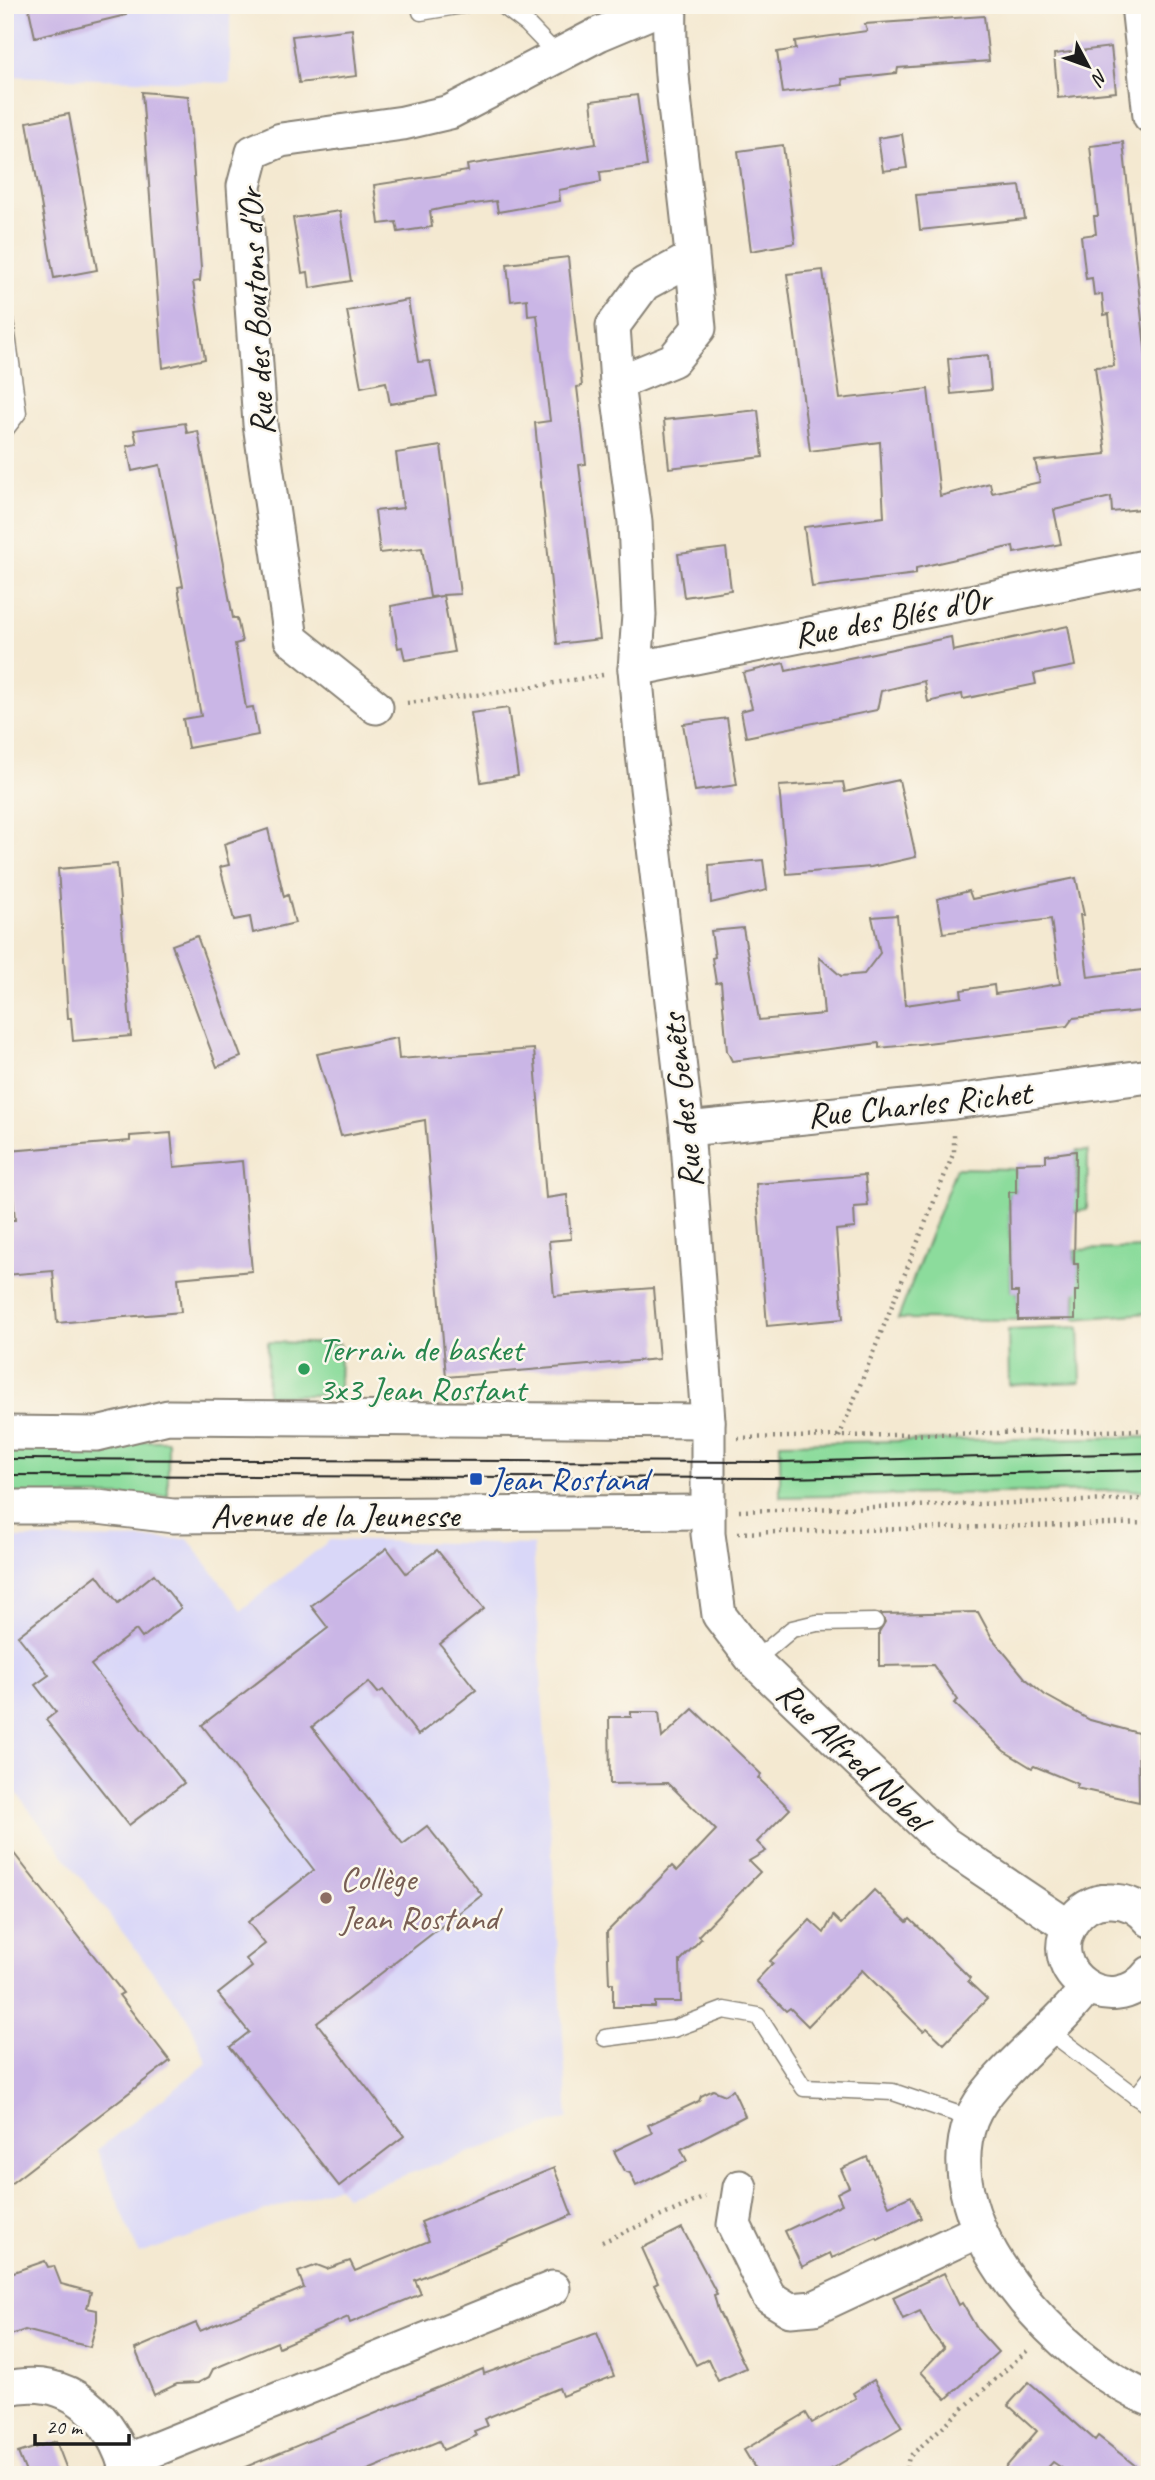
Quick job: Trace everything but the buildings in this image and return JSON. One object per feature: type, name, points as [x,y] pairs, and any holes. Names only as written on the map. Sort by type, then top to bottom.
[{"type":"street","name":"Rue des Boutons d'Or","points":[[376,707],[290,639],[260,424],[244,186],[253,152],[281,140],[403,123],[450,112],[599,34],[669,5]]},
{"type":"street","points":[[617,383],[673,360],[699,328],[668,47],[669,5]]},
{"type":"street","points":[[1139,10],[1150,116]]},
{"type":"street","name":"Rue des Genêts","points":[[692,258],[644,284],[613,326],[617,383],[635,522],[639,615],[635,669],[687,1129],[708,1421],[707,1523]]},
{"type":"street","name":"Rue des Blés d'Or","points":[[635,669],[1150,565]]},
{"type":"street","name":"Rue Charles Richet","points":[[687,1129],[954,1102],[1150,1076]]},
{"type":"street","points":[[5,1433],[97,1434],[168,1417],[708,1421]]},
{"type":"street","name":"Avenue de la Jeunesse","points":[[5,1507],[97,1507],[173,1516],[707,1523]]},
{"type":"street","name":"Rue Alfred Nobel","points":[[707,1523],[719,1615],[754,1661],[944,1843],[1069,1927]]},
{"type":"street","points":[[1150,1920],[1132,1904],[1103,1901],[1077,1914],[1064,1940],[1069,1967],[1087,1987],[1116,1994],[1131,1990],[1150,1973]]},
{"type":"street","points":[[1087,1987],[1073,2007],[998,2081],[972,2119],[963,2169],[978,2231],[1018,2291],[1052,2331],[1094,2366],[1150,2399]]},
{"type":"street","points":[[740,2187],[734,2225],[769,2297],[790,2310],[814,2308],[978,2231]]},
{"type":"street","points":[[5,2389],[21,2385],[50,2387],[76,2396],[104,2420],[126,2468],[553,2288]]},
{"type":"lane","points":[[421,12],[463,5]]},
{"type":"lane","points":[[502,5],[527,24],[558,56]]},
{"type":"lane","points":[[5,320],[18,393],[18,413],[5,430]]},
{"type":"lane","points":[[754,1661],[792,1629],[817,1623],[875,1622]]},
{"type":"lane","points":[[605,2038],[673,2029],[724,2010],[758,2016],[804,2088],[893,2092],[972,2119]]},
{"type":"lane","points":[[1049,2031],[1150,2107]]},
{"type":"lane","points":[[1136,2097],[1150,2079]]},
{"type":"path","points":[[376,707],[501,692],[635,669]]},
{"type":"path","points":[[839,1437],[954,1152],[954,1102]]},
{"type":"path","points":[[708,1421],[740,1439],[1150,1430]]},
{"type":"path","points":[[707,1523],[1150,1499]]},
{"type":"path","points":[[707,1523],[1150,1523]]},
{"type":"path","points":[[602,2242],[691,2201],[740,2187]]},
{"type":"path","points":[[905,2475],[909,2457],[1015,2360],[1052,2331]]},
{"type":"shaded area","points":[[5,5],[230,5],[230,83],[5,76]]},
{"type":"shaded area","name":"Collège Jean Rostand","points":[[5,1538],[188,1539],[241,1610],[330,1540],[533,1545],[568,2118],[345,2196],[339,2186],[139,2254],[97,2150],[207,2063],[188,2018],[5,1778]]},
{"type":"green space","points":[[1076,1151],[1088,1151],[1087,1210],[1074,1212],[1073,1192],[1077,1192]]},
{"type":"green space","points":[[956,1168],[1016,1169],[1016,1192],[1009,1193],[1011,1291],[1018,1292],[1018,1320],[898,1319]]},
{"type":"green space","points":[[1147,1248],[1148,1313],[1075,1319],[1078,1265],[1075,1264],[1074,1250]]},
{"type":"green space","points":[[1079,1327],[1081,1382],[1009,1385],[1008,1330]]},
{"type":"green space","name":"Terrain de basket 3x3 Jean Rostant","points":[[268,1342],[340,1344],[339,1395],[267,1395]]},
{"type":"green space","points":[[1150,1437],[1150,1490],[780,1497],[780,1443]]},
{"type":"green space","points":[[5,1440],[168,1441],[168,1496],[5,1496]]},
{"type":"tram line","points":[[5,1459],[779,1462],[1150,1453]]},
{"type":"tram line","points":[[5,1475],[784,1478],[1150,1470]]},
{"type":"place","name":"Terrain de basket 3x3 Jean Rostant","points":[[304,1369]]},
{"type":"place","name":"Jean Rostand","points":[[476,1479]]},
{"type":"place","name":"Collège Jean Rostand","points":[[326,1898]]}]
